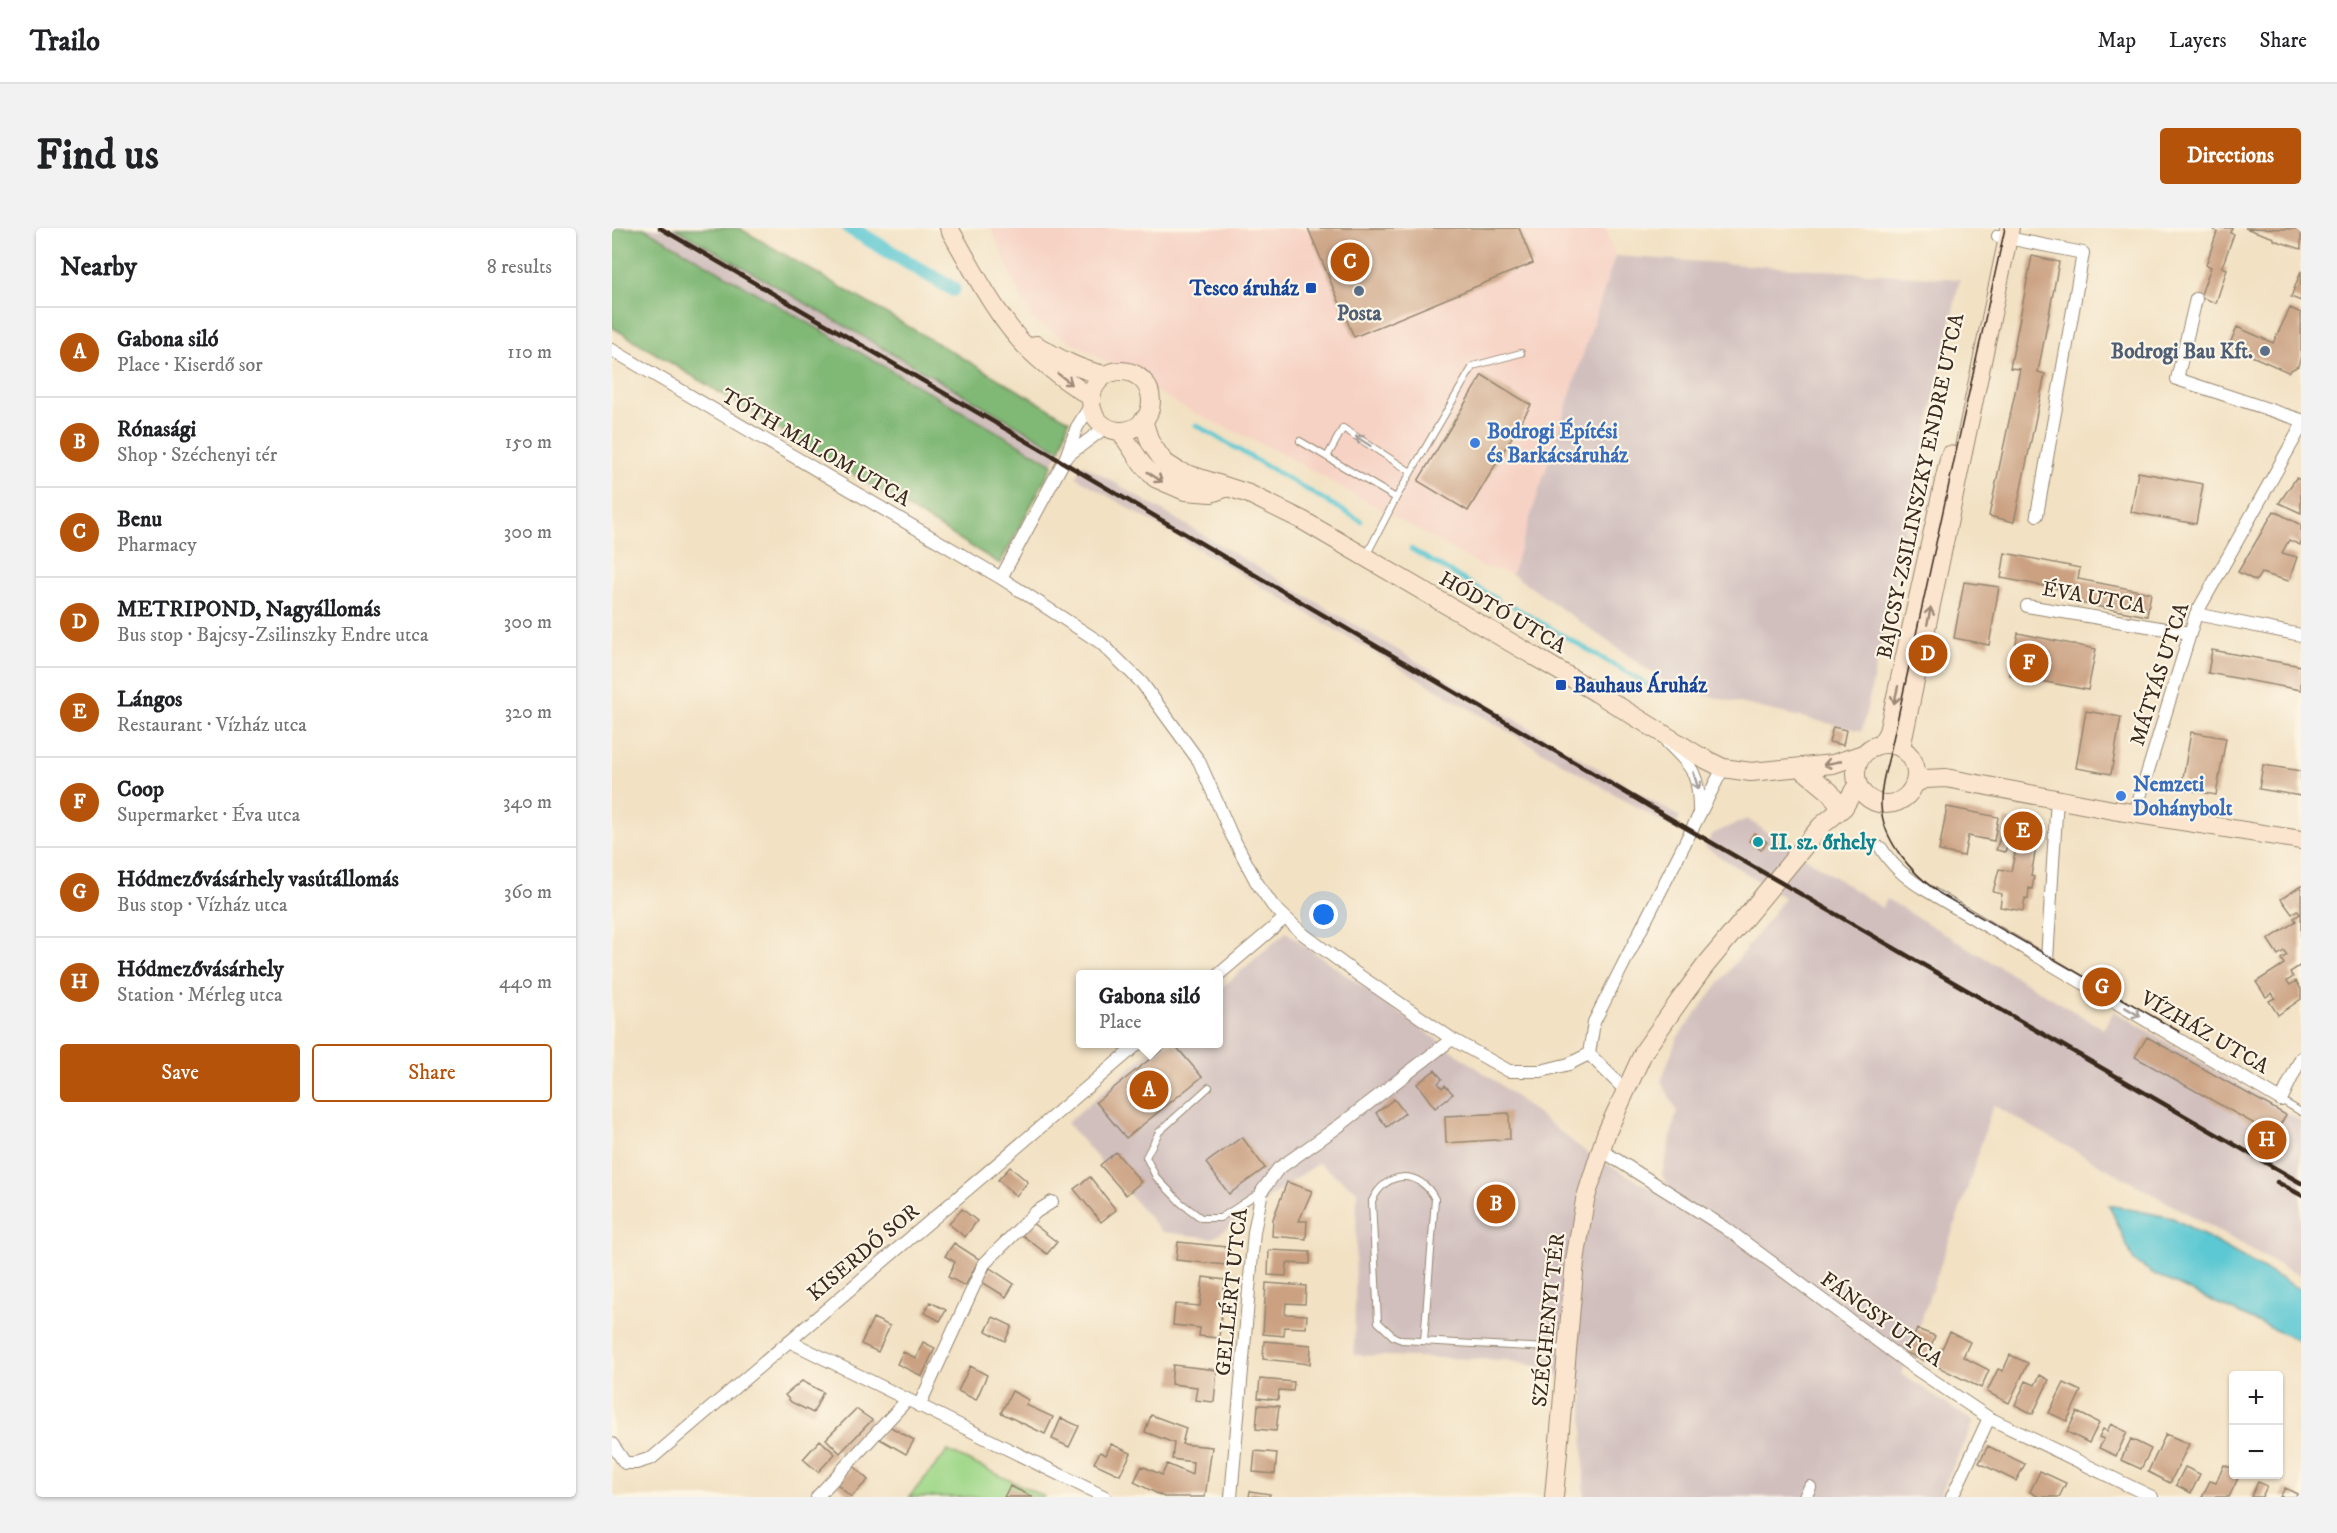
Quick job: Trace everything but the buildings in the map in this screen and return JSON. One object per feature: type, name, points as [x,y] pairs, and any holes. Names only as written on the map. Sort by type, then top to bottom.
[{"type":"street","points":[[949,228],[988,295],[1011,329],[1046,364],[1091,401],[1098,420],[1113,429],[1129,430],[1143,420],[1150,404],[1150,396],[1144,383],[1133,374],[1124,371],[1106,375],[1093,373],[1068,363],[1011,329]]},
{"type":"street","points":[[2004,233],[2083,253],[2037,515]]},
{"type":"street","name":"BAJCSY-ZSILINSZKY ENDRE UTCA","points":[[1881,744],[1888,732],[2004,233]]},
{"type":"street","name":"BAJCSY-ZSILINSZKY ENDRE UTCA","points":[[1901,748],[2004,233]]},
{"type":"street","points":[[2196,299],[2177,379],[2301,420]]},
{"type":"street","name":"TÓTH MALOM UTCA","points":[[612,350],[1000,578],[1101,643],[1142,683],[1199,761],[1231,834],[1257,883],[1273,906],[1357,974],[1452,1039],[1509,1071],[1541,1071],[1569,1064],[1589,1054]]},
{"type":"street","points":[[1000,578],[1066,457],[1077,427],[1091,401],[1093,388],[1106,375]]},
{"type":"street","name":"HÓDTÓ UTCA","points":[[1143,420],[1150,442],[1164,462],[1178,471],[1249,494],[1302,520],[1699,756],[1723,768],[1751,772],[1833,764],[1863,754]]},
{"type":"street","name":"MÁTYÁS UTCA","points":[[2135,813],[2196,614],[2301,427]]},
{"type":"street","points":[[1066,457],[1113,429]]},
{"type":"street","name":"HÓDTÓ UTCA","points":[[1113,429],[1147,471],[1166,484],[1185,491],[1211,494],[1226,487]]},
{"type":"street","name":"ÉVA UTCA","points":[[2027,606],[2190,633]]},
{"type":"street","points":[[2196,614],[2301,635]]},
{"type":"street","points":[[1648,725],[1692,769],[1699,787],[1699,813]]},
{"type":"street","points":[[1870,801],[1862,794],[1857,784],[1857,764],[1863,754],[1881,744],[1892,744],[1901,748],[1914,761],[1946,778]]},
{"type":"street","points":[[1914,761],[1916,783]]},
{"type":"street","points":[[1800,767],[1830,792],[1843,808]]},
{"type":"street","points":[[1625,1090],[1589,1054],[1594,1022],[1723,768]]},
{"type":"street","points":[[1843,808],[1870,801],[1890,805],[1907,797],[1916,783],[1925,779],[1946,778],[2135,813],[2301,840]]},
{"type":"street","points":[[1601,1150],[1625,1090],[1644,1051],[1705,966],[1821,826],[1843,808],[1857,784]]},
{"type":"street","points":[[2047,960],[2057,798]]},
{"type":"street","name":"VÍZHÁZ UTCA","points":[[1881,848],[1889,862],[1906,878],[2282,1100]]},
{"type":"street","points":[[1223,971],[1285,918]]},
{"type":"street","name":"GELLÉRT UTCA","points":[[1231,1497],[1254,1232],[1262,1191],[1278,1169],[1339,1126],[1452,1039]]},
{"type":"street","name":"KISERDŐ SOR","points":[[612,1444],[626,1463],[636,1463],[652,1458],[1133,1048]]},
{"type":"street","points":[[2282,1100],[2301,1058]]},
{"type":"street","name":"SZÉCHENYI TÉR","points":[[1554,1497],[1575,1261],[1586,1200],[1601,1150]]},
{"type":"street","name":"FÁNCSY UTCA","points":[[1601,1150],[1724,1227],[1910,1365],[1989,1418],[2152,1497]]},
{"type":"street","points":[[919,1406],[984,1264],[1036,1212],[1052,1202]]},
{"type":"street","points":[[789,1341],[1105,1497]]},
{"type":"street","points":[[817,1497],[907,1400]]},
{"type":"street","points":[[1952,1497],[1989,1418]]},
{"type":"lane","points":[[1365,557],[1395,498],[1473,366],[1521,353]]},
{"type":"lane","points":[[1327,457],[1343,428],[1411,472]]},
{"type":"lane","points":[[1300,441],[1395,498]]},
{"type":"lane","points":[[1209,1087],[1159,1132],[1146,1157],[1156,1177],[1181,1203],[1201,1218],[1220,1218],[1262,1191]]},
{"type":"lane","points":[[2282,1100],[2301,1112]]},
{"type":"lane","points":[[1424,1341],[1435,1199],[1422,1182],[1412,1178],[1394,1178],[1383,1184],[1372,1201],[1378,1322],[1394,1337],[1402,1340],[1567,1349]]},
{"type":"shaded area","points":[[644,228],[675,228],[1060,450],[1053,463]]},
{"type":"shaded area","points":[[991,228],[1606,228],[1615,256],[1512,574],[1483,567],[1282,454],[1185,408],[1030,318]]},
{"type":"shaded area","points":[[1615,256],[1960,279],[1862,731],[1674,688],[1512,574]]},
{"type":"shaded area","points":[[1083,464],[1680,817],[1674,829],[1076,477]]},
{"type":"shaded area","points":[[1747,819],[1882,908],[1887,899],[2103,1029],[2114,1011],[2301,1121],[2301,1277],[1993,1105],[1967,1190],[1902,1374],[1974,1422],[1939,1497],[1584,1497],[1583,1390],[1544,1368],[1506,1360],[1354,1355],[1357,1191],[1318,1163],[1213,1238],[1162,1232],[1067,1123],[1153,1048],[1223,1048],[1223,987],[1286,932],[1498,1083],[1586,1152],[1673,1201],[1662,1174],[1677,1111],[1661,1081],[1677,1038],[1785,898],[1705,847],[1712,834]]},
{"type":"green space","points":[[612,228],[644,228],[1053,464],[1000,564],[612,327]]},
{"type":"green space","points":[[675,228],[739,228],[1069,420],[1060,450]]},
{"type":"green space","points":[[948,1451],[1045,1497],[909,1497]]},
{"type":"water","points":[[2109,1205],[2173,1218],[2301,1290],[2301,1342],[2156,1275],[2134,1261]]},
{"type":"waterway","points":[[850,228],[953,289]]},
{"type":"waterway","points":[[1196,425],[1361,521]]},
{"type":"waterway","points":[[1411,549],[1498,600]]},
{"type":"waterway","points":[[1514,607],[1657,690]]},
{"type":"tram line","points":[[2005,228],[1883,782],[1881,797],[1883,818],[1900,855],[1939,893],[2180,1032]]},
{"type":"railway","points":[[660,228],[1681,825],[2301,1183]]},
{"type":"railway","points":[[2277,1182],[2301,1195]]},
{"type":"place","name":"Benu","points":[[1350,262]]},
{"type":"place","name":"Tesco áruház","points":[[1311,288]]},
{"type":"place","name":"Posta","points":[[1359,291]]},
{"type":"place","name":"Bodrogi Bau Kft.","points":[[2265,351]]},
{"type":"place","name":"Bodrogi Építési és Barkácsáruház","points":[[1475,443]]},
{"type":"place","name":"METRIPOND, Nagyállomás","points":[[1928,654]]},
{"type":"place","name":"Coop","points":[[2029,663]]},
{"type":"place","name":"Bauhaus Áruház","points":[[1561,685]]},
{"type":"place","name":"Nemzeti Dohánybolt","points":[[2121,796]]},
{"type":"place","name":"Lángos","points":[[2023,831]]},
{"type":"place","name":"II. sz. őrhely","points":[[1758,842]]},
{"type":"place","name":"Hódmezővásárhely vasútállomás","points":[[2102,987]]},
{"type":"place","name":"Gabona siló","points":[[1149,1090]]},
{"type":"place","name":"Hódmezővásárhely","points":[[2267,1140]]},
{"type":"place","name":"Rónasági","points":[[1496,1204]]}]
